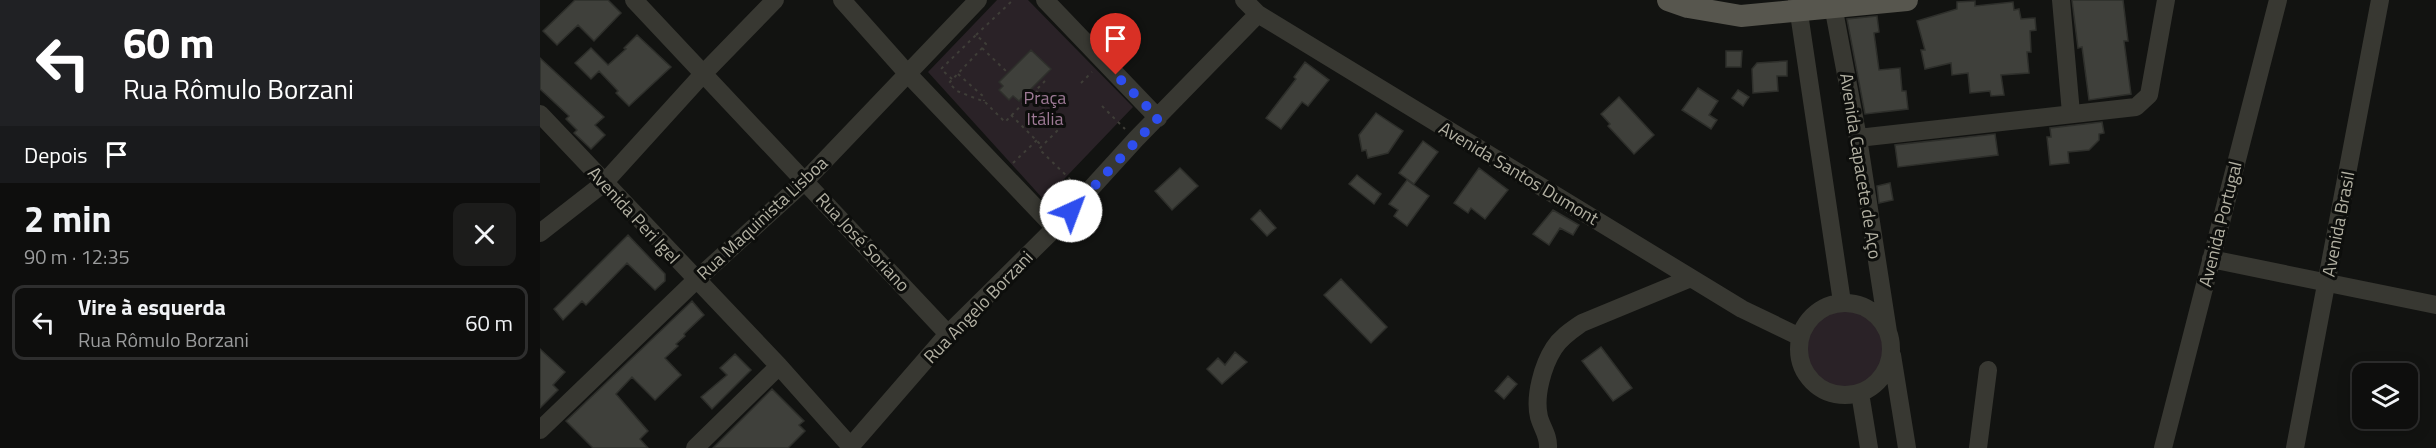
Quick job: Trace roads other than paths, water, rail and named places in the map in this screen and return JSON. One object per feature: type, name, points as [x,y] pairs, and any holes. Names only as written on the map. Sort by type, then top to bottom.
[{"type":"main road","points":[[1668,0],[1688,7],[1741,16],[1798,5],[1906,0]]},
{"type":"street","name":"Rua José Soriano","points":[[634,0],[806,180],[948,334]]},
{"type":"street","points":[[540,233],[604,183],[703,74],[775,0]]},
{"type":"street","points":[[842,0],[907,73],[1055,228]]},
{"type":"street","name":"Rua Maquinista Lisboa","points":[[540,430],[695,281],[806,180],[978,0]]},
{"type":"street","points":[[1045,0],[1158,118]]},
{"type":"street","name":"Avenida Santos Dumont","points":[[1244,0],[1257,14],[1742,309],[1800,337]]},
{"type":"street","points":[[2061,0],[2071,114]]},
{"type":"street","points":[[1858,138],[2136,107],[2149,95],[2166,0]]},
{"type":"street","name":"Avenida Portugal","points":[[2163,448],[2278,0]]},
{"type":"street","name":"Avenida Brasil","points":[[2295,448],[2380,0]]},
{"type":"street","name":"Avenida Capacete de Aço","points":[[1833,3],[1858,138],[1888,332]]},
{"type":"street","name":"Avenida Capacete de Aço","points":[[1798,5],[1842,302]]},
{"type":"street","name":"Rua Angelo Borzani","points":[[851,447],[948,334],[1055,228],[1136,139],[1257,14]]},
{"type":"street","name":"Avenida Peri Igel","points":[[540,114],[695,281],[778,366],[851,447]]},
{"type":"street","points":[[2211,259],[2436,305]]},
{"type":"street","points":[[1548,448],[1548,438],[1539,418],[1539,397],[1544,368],[1554,348],[1582,323],[1692,278]]},
{"type":"street","points":[[1891,352],[1882,377],[1860,393],[1846,395],[1819,388],[1808,378],[1801,365],[1798,351],[1800,337],[1806,324],[1815,313],[1842,302],[1857,304],[1870,310],[1881,320],[1888,332],[1907,448]]},
{"type":"street","points":[[695,448],[778,366]]},
{"type":"street","points":[[1978,448],[1988,370]]},
{"type":"street","points":[[1860,393],[1869,448]]},
{"type":"park label","name":"Praça Itália","points":[[1045,107]]}]
